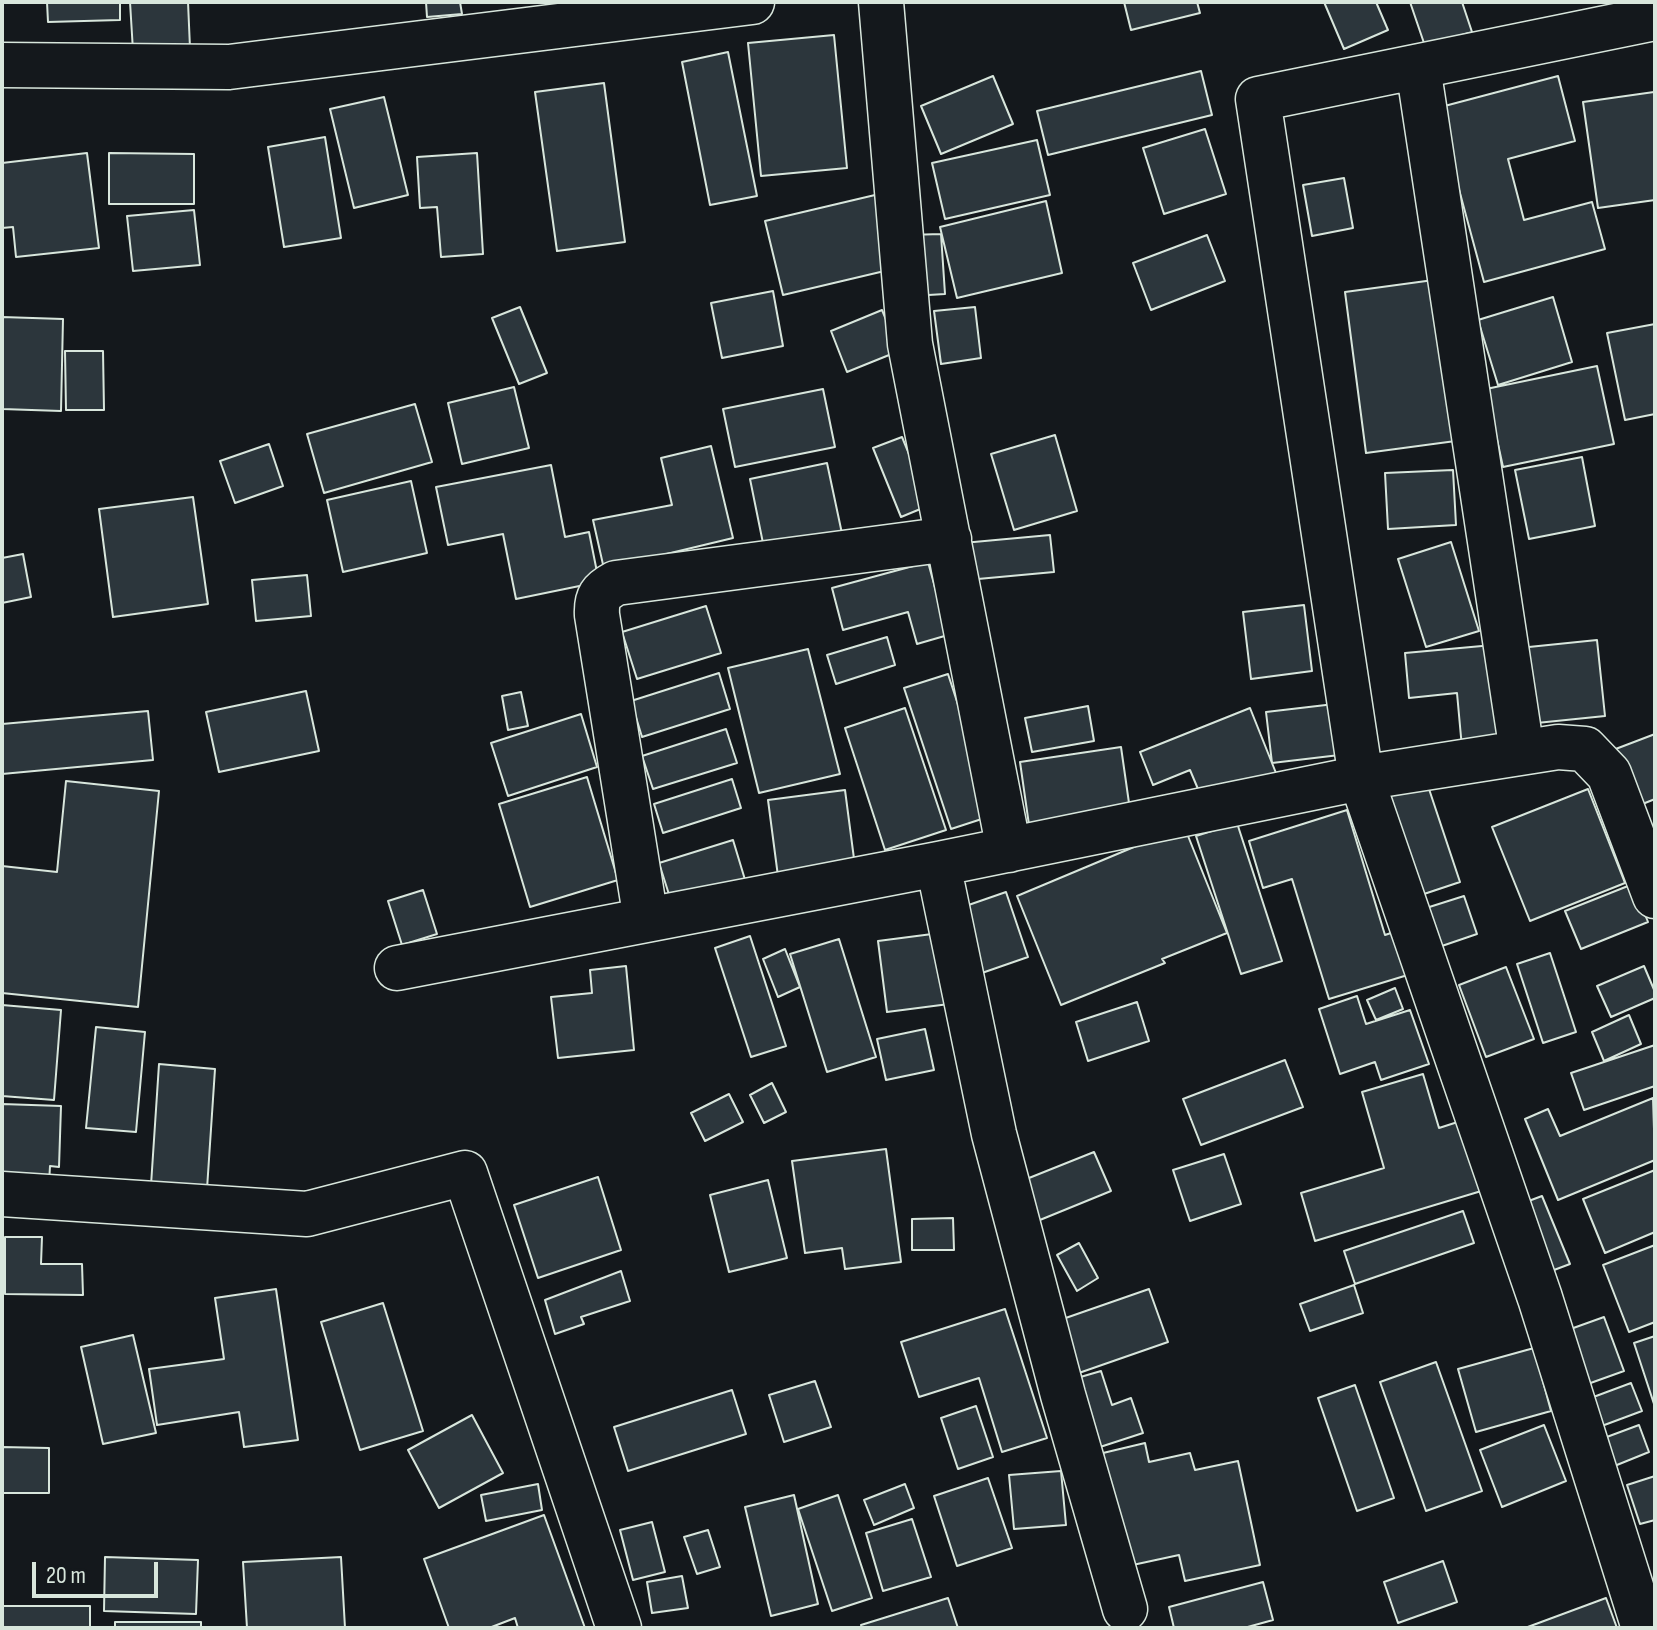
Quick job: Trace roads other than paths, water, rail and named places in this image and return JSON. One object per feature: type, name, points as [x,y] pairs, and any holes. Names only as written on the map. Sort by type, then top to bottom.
[{"type":"street","points":[[2,65],[229,67],[752,2]]},
{"type":"street","points":[[881,2],[910,344],[1009,850]]},
{"type":"street","points":[[1644,1628],[1540,1298],[1361,778],[1258,99],[1655,18]]},
{"type":"street","points":[[1418,67],[1522,752]]},
{"type":"street","points":[[646,920],[597,615],[596,601],[603,590],[616,583],[949,539]]},
{"type":"street","points":[[397,968],[938,864],[1361,778],[1558,747],[1585,749],[1609,774],[1655,896]]},
{"type":"street","points":[[938,864],[994,1134],[1063,1395],[1125,1609]]},
{"type":"street","points":[[2,1194],[307,1214],[465,1173],[619,1628]]}]
